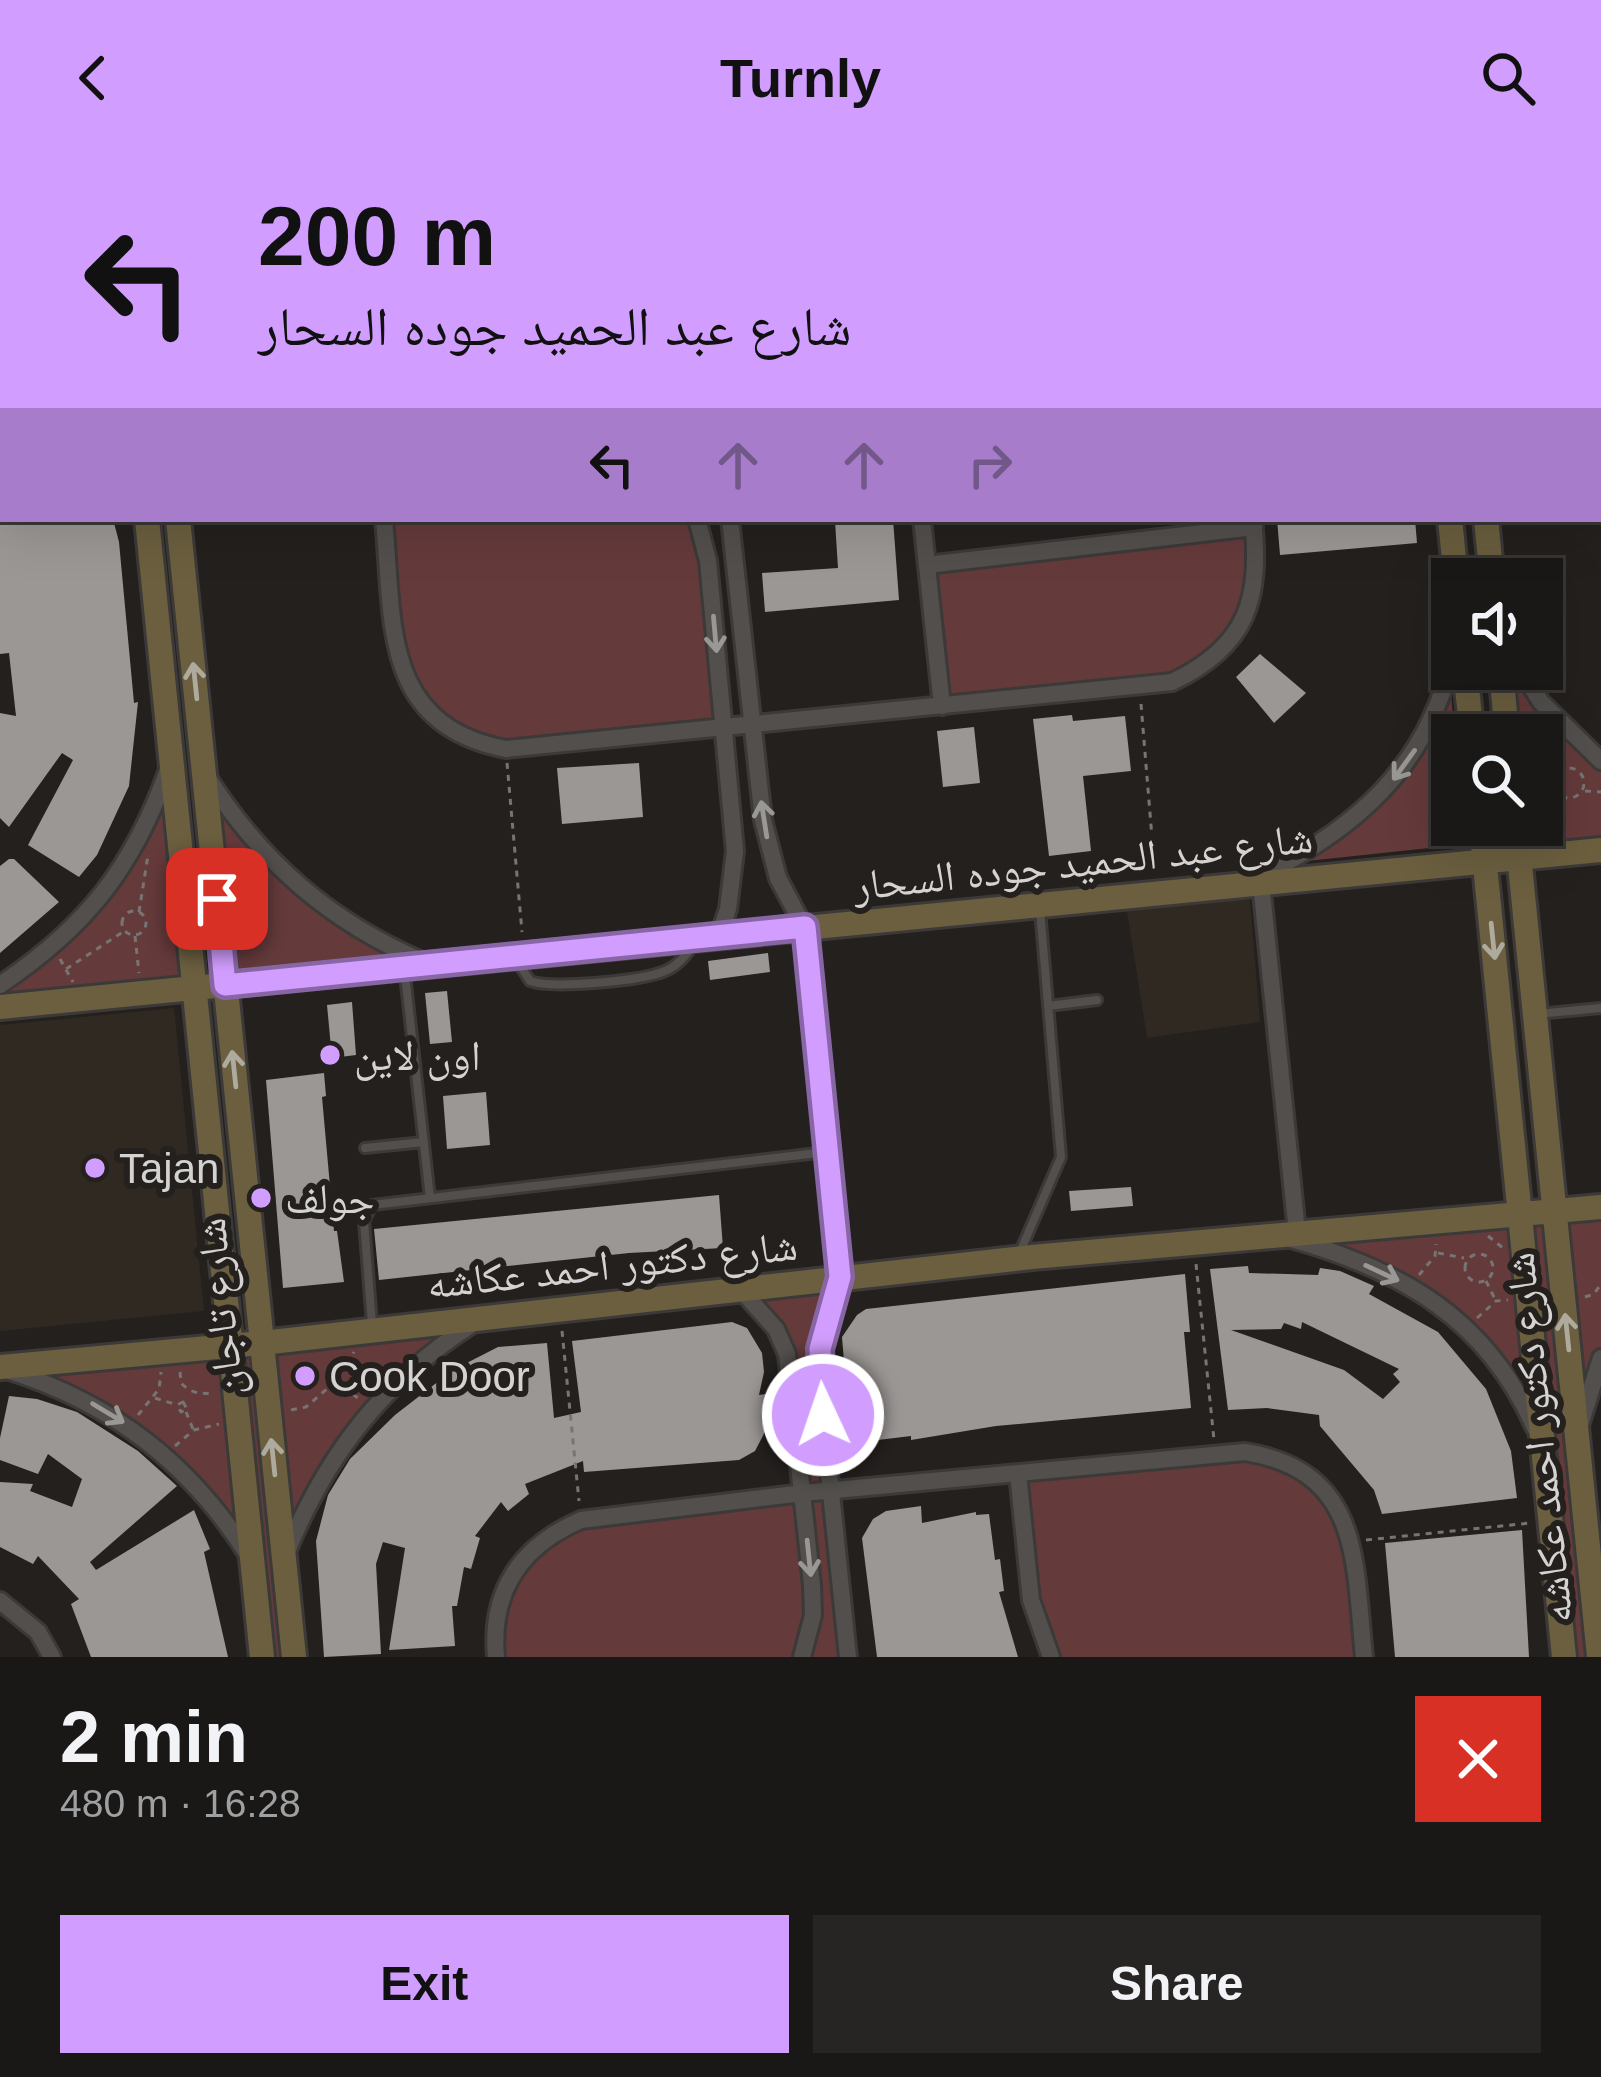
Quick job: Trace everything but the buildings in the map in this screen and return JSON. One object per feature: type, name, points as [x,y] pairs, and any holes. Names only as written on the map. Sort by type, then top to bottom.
[{"type":"street","name":"شارع تاجان","points":[[178,522],[294,1657]]},
{"type":"street","points":[[384,522],[397,644],[405,676],[422,705],[446,728],[476,743],[506,749],[1172,682],[1201,668],[1226,648],[1244,622],[1255,591],[1253,523],[927,565]]},
{"type":"street","points":[[698,522],[709,561],[735,851],[733,880],[708,937]]},
{"type":"street","points":[[730,522],[770,849],[778,878],[805,927],[840,1277],[820,1349],[848,1657]]},
{"type":"street","points":[[922,522],[942,706]]},
{"type":"street","points":[[1450,522],[1454,558]]},
{"type":"street","points":[[1486,522],[1490,558]]},
{"type":"street","name":"شارع تاجان","points":[[145,523],[262,1657]]},
{"type":"street","points":[[159,639],[190,637]]},
{"type":"street","points":[[1442,690],[1426,736],[1391,783],[1330,836],[1253,884],[1285,1233],[1409,1285],[1466,1326],[1494,1355],[1522,1397],[1542,1444]]},
{"type":"street","points":[[1563,735],[1601,761]]},
{"type":"street","points":[[0,986],[88,915],[123,869],[151,818],[171,764]]},
{"type":"street","points":[[204,771],[231,814],[299,888],[369,936],[430,964]]},
{"type":"street","name":"شارع دكتور احمد عكاشه","points":[[1483,846],[1564,1657]]},
{"type":"street","name":"شارع دكتور احمد عكاشه","points":[[1519,846],[1599,1657]]},
{"type":"street","name":"شارع عبد الحميد جوده السحار","points":[[0,1007],[1601,850]]},
{"type":"street","name":"شارع دكتور احمد عكاشه","points":[[0,1367],[262,1343],[1194,1240],[1601,1207]]},
{"type":"street","points":[[741,1290],[761,1308],[787,1354],[813,1615],[802,1657]]},
{"type":"street","points":[[284,1560],[329,1463],[370,1408],[436,1347],[481,1319]]},
{"type":"street","points":[[1577,1440],[1601,1358]]},
{"type":"street","points":[[0,1367],[86,1400],[128,1425],[166,1455],[213,1504],[253,1562]]},
{"type":"street","points":[[496,1657],[498,1603],[510,1575],[553,1532],[581,1520],[803,1493],[1245,1452],[1274,1457],[1301,1469],[1324,1488],[1342,1513],[1352,1541],[1364,1657]]},
{"type":"street","points":[[1018,1473],[1031,1600],[1051,1657]]},
{"type":"street","points":[[0,1601],[38,1632],[52,1657]]},
{"type":"street","points":[[257,1609],[288,1605]]},
{"type":"street","points":[[1562,1630],[1596,1627]]},
{"type":"lane","points":[[1017,1258],[1061,1157],[1040,905]]},
{"type":"lane","points":[[404,967],[430,1198]]},
{"type":"lane","points":[[1048,1006],[1097,1000]]},
{"type":"lane","points":[[1536,1015],[1601,1008]]},
{"type":"lane","points":[[365,1148],[424,1142]]},
{"type":"lane","points":[[363,1332],[364,1215],[372,1205],[827,1151]]},
{"type":"path","points":[[1140,687],[1156,894]]},
{"type":"path","points":[[506,749],[520,956]]},
{"type":"path","points":[[1563,770],[1580,772],[1584,781],[1576,796],[1563,796]]},
{"type":"path","points":[[1582,790],[1601,792]]},
{"type":"path","points":[[1563,840],[1565,853]]},
{"type":"path","points":[[135,936],[146,925],[139,912],[149,848]]},
{"type":"path","points":[[124,931],[124,916],[139,912]]},
{"type":"path","points":[[66,969],[124,931]]},
{"type":"path","points":[[124,931],[135,936]]},
{"type":"path","points":[[135,936],[142,993]]},
{"type":"path","points":[[53,947],[83,998]]},
{"type":"path","points":[[1484,1217],[1488,1238],[1494,1243],[1502,1248],[1523,1247]]},
{"type":"path","points":[[1430,1221],[1436,1253]]},
{"type":"path","points":[[1194,1240],[1215,1454]]},
{"type":"path","points":[[1486,1256],[1494,1243]]},
{"type":"path","points":[[1436,1253],[1467,1260]]},
{"type":"path","points":[[1409,1285],[1436,1253]]},
{"type":"path","points":[[1486,1256],[1493,1271],[1486,1281],[1468,1278],[1467,1260],[1486,1256]]},
{"type":"path","points":[[1486,1281],[1496,1301]]},
{"type":"path","points":[[1594,1294],[1601,1297]]},
{"type":"path","points":[[1466,1326],[1496,1301],[1528,1300]]},
{"type":"path","points":[[560,1310],[581,1520]]},
{"type":"path","points":[[338,1375],[354,1355],[363,1332]]},
{"type":"path","points":[[168,1352],[181,1383],[196,1395],[235,1392]]},
{"type":"path","points":[[128,1425],[153,1397],[168,1352]]},
{"type":"path","points":[[329,1387],[328,1375],[338,1375]]},
{"type":"path","points":[[338,1375],[340,1384],[370,1408]]},
{"type":"path","points":[[269,1416],[306,1407],[329,1387],[340,1384]]},
{"type":"path","points":[[190,1391],[185,1403],[194,1430]]},
{"type":"path","points":[[153,1397],[178,1406],[185,1403]]},
{"type":"path","points":[[178,1406],[179,1412],[186,1412]]},
{"type":"path","points":[[166,1455],[194,1430],[238,1421]]},
{"type":"path","points":[[1352,1541],[1551,1521]]},
{"type":"shaded area","points":[[384,522],[697,522],[724,728],[506,749],[445,728],[405,677]]},
{"type":"shaded area","points":[[1254,527],[1244,621],[1172,682],[942,706],[927,565]]},
{"type":"shaded area","points":[[1447,690],[1450,690],[1453,714],[1431,714],[1431,846],[1448,846],[1298,862],[1350,828]]},
{"type":"shaded area","points":[[1503,690],[1538,690],[1560,714],[1505,714]]},
{"type":"shaded area","points":[[1563,718],[1601,761],[1601,850],[1520,858],[1519,846],[1563,846]]},
{"type":"shaded area","points":[[171,763],[194,987],[0,1007],[0,985],[88,915]]},
{"type":"shaded area","points":[[204,771],[299,888],[430,964],[225,984]]},
{"type":"shaded area","points":[[1250,900],[1260,1022],[1147,1038],[1126,905]]},
{"type":"shaded area","name":"Tajan","points":[[174,1008],[204,1311],[0,1331],[0,1025]]},
{"type":"shaded area","points":[[1601,1206],[1601,1358],[1578,1440],[1599,1657],[1565,1657],[1543,1444],[1522,1397],[1416,1288],[1272,1234]]},
{"type":"shaded area","points":[[840,1278],[820,1349],[848,1657],[496,1657],[498,1603],[553,1532],[803,1493],[787,1354],[741,1290]]},
{"type":"shaded area","points":[[480,1319],[359,1420],[284,1560],[294,1657],[262,1657],[252,1562],[227,1522],[128,1425],[0,1367]]},
{"type":"shaded area","points":[[1274,1457],[1342,1513],[1364,1657],[1051,1657],[1018,1473]]},
{"type":"place","name":"اون لاين","points":[[330,1055]]},
{"type":"place","name":"Tajan","points":[[95,1168]]},
{"type":"place","name":"جولف","points":[[261,1198]]},
{"type":"place","name":"Cook Door","points":[[305,1376]]},
{"type":"route","points":[[217,899],[225,985],[805,927],[840,1277],[820,1349],[823,1415]]}]
